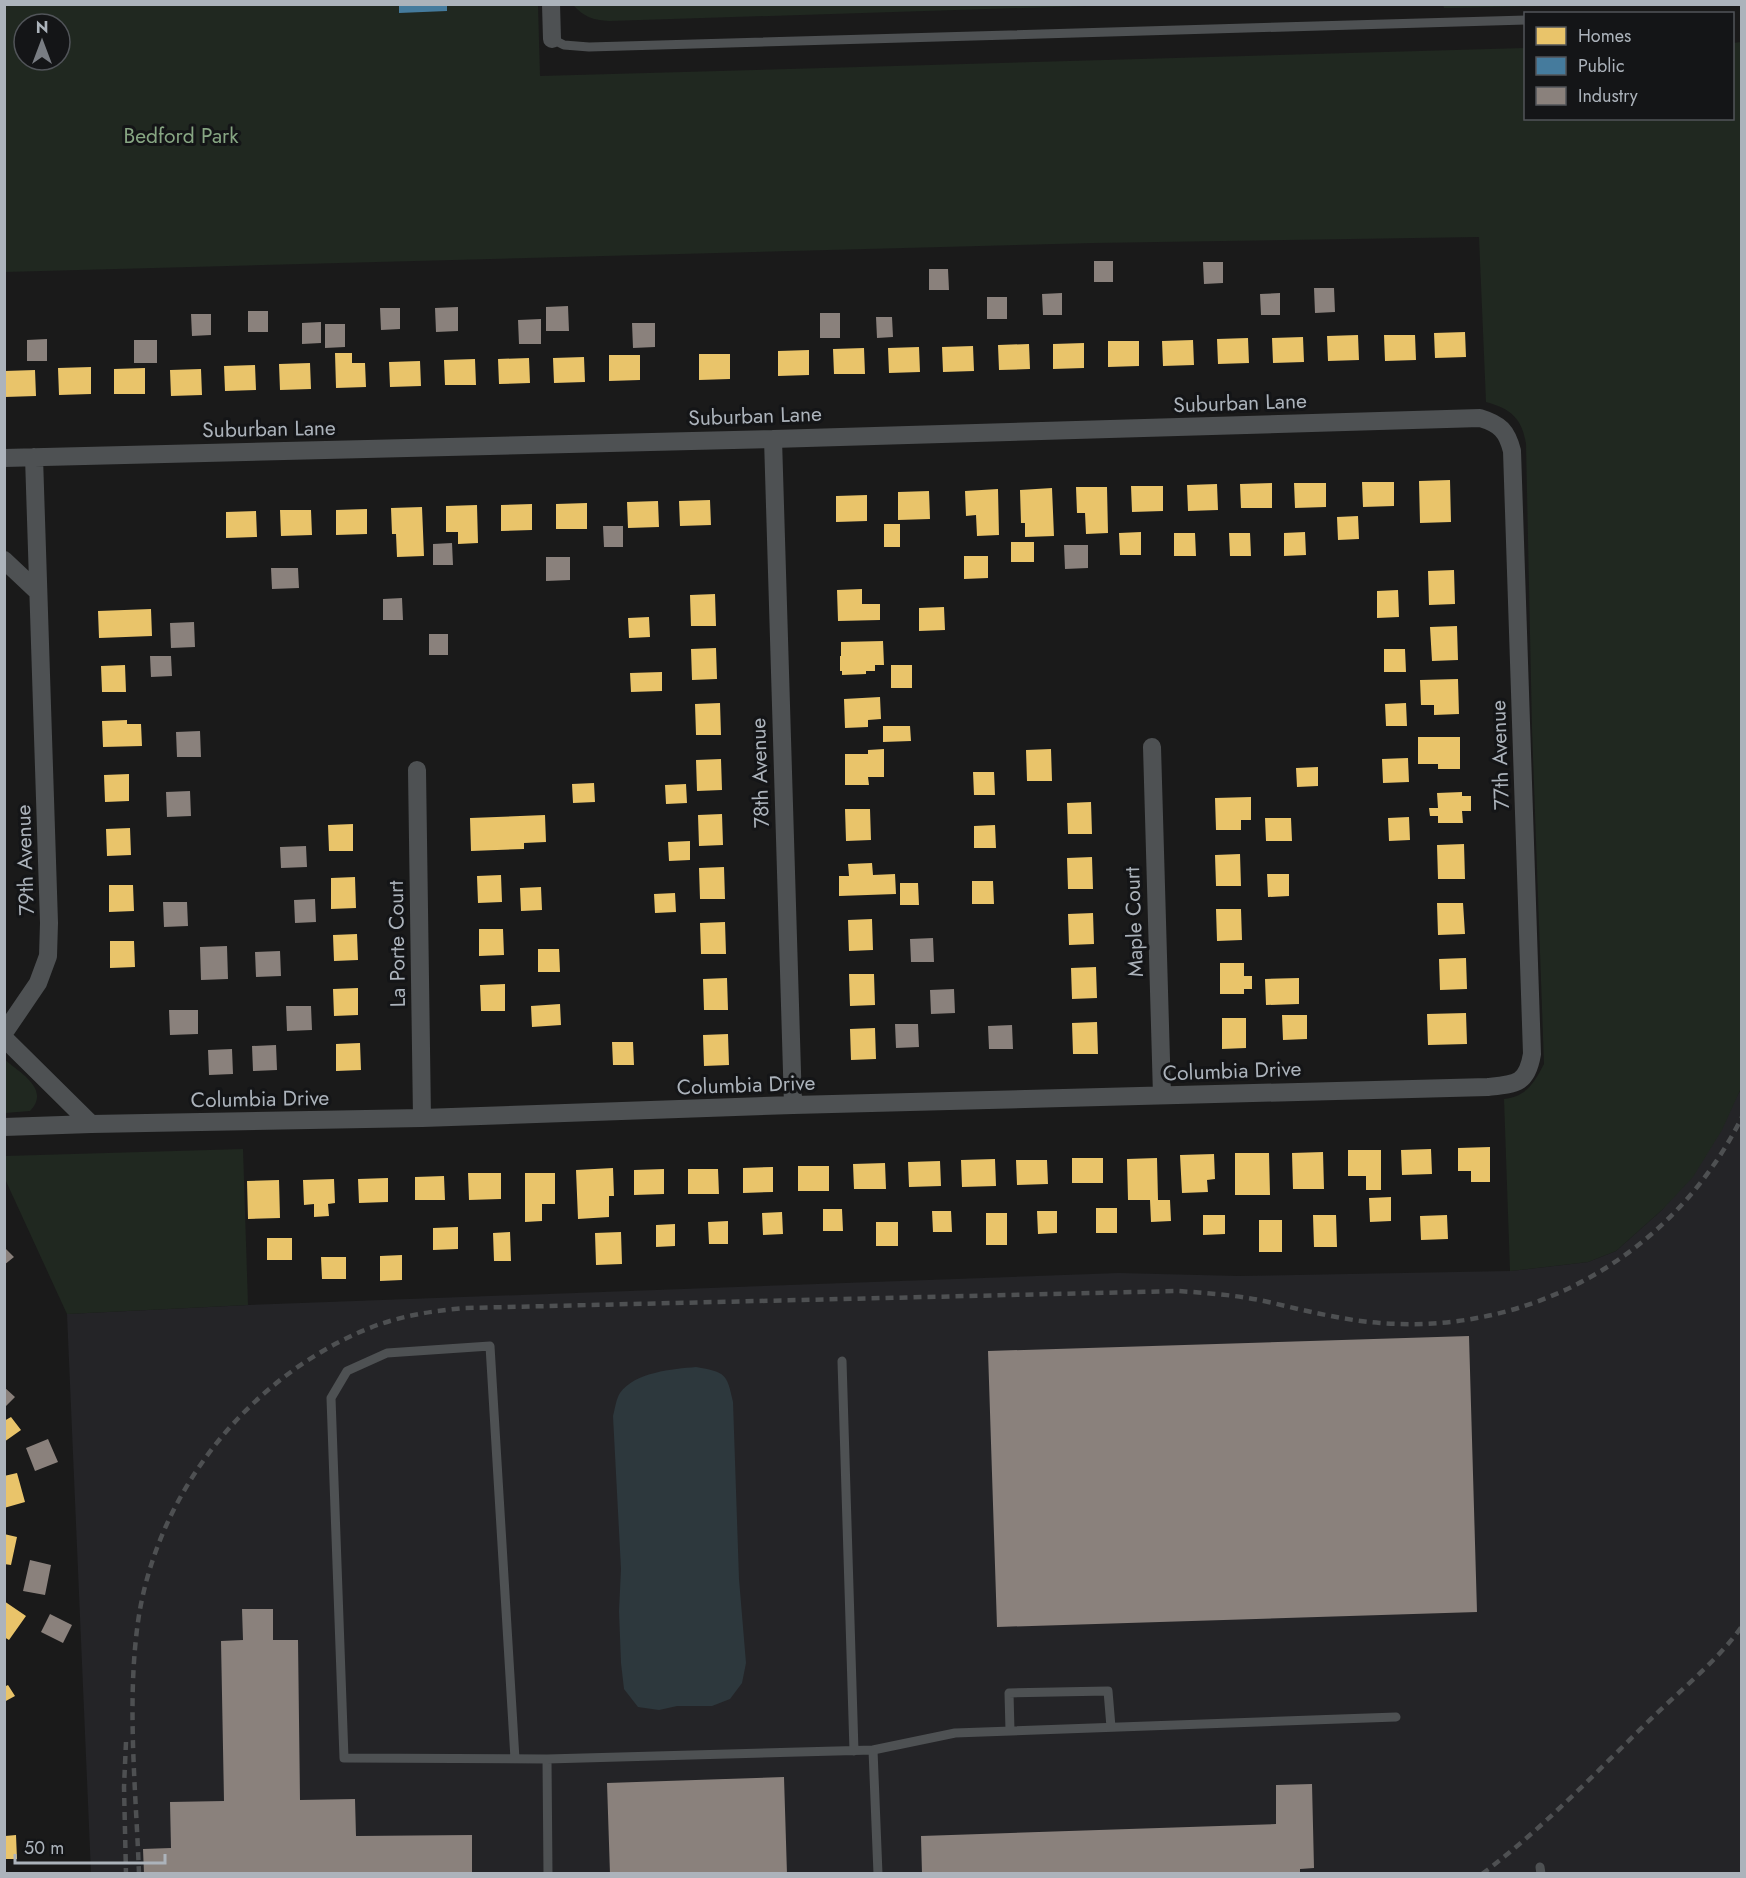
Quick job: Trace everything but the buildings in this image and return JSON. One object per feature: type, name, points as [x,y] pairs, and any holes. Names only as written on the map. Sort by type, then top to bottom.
[{"type":"street","points":[[551,4],[552,39]]},
{"type":"street","name":"Suburban Lane","points":[[4,458],[773,439],[1480,418],[1494,422],[1503,429]]},
{"type":"street","name":"77th Avenue","points":[[1503,429],[1512,451],[1532,1042],[1529,1070],[1523,1080]]},
{"type":"street","name":"78th Avenue","points":[[773,439],[793,1105]]},
{"type":"street","name":"79th Avenue","points":[[4,1033],[38,983],[48,956],[50,923],[34,457]]},
{"type":"street","points":[[4,560],[38,592]]},
{"type":"street","name":"Maple Court","points":[[1152,747],[1162,1095]]},
{"type":"street","name":"La Porte Court","points":[[417,770],[422,1118]]},
{"type":"street","points":[[4,1038],[92,1124]]},
{"type":"street","name":"Columbia Drive","points":[[4,1127],[422,1118],[793,1105],[1488,1087],[1509,1085],[1523,1080]]},
{"type":"lane","points":[[552,39],[564,45],[589,47],[1524,20]]},
{"type":"lane","points":[[515,1759],[490,1346],[387,1353],[347,1371],[331,1398],[344,1758],[515,1759],[547,1759],[854,1751],[873,1750],[955,1733],[1395,1717]]},
{"type":"lane","points":[[842,1361],[854,1751]]},
{"type":"lane","points":[[1010,1731],[1009,1693],[1108,1691],[1111,1727]]},
{"type":"lane","points":[[873,1750],[879,1874]]},
{"type":"lane","points":[[547,1759],[548,1874]]},
{"type":"shaded area","points":[[1741,1086],[1741,1873],[91,1873],[67,1314],[248,1305],[1119,1273],[1238,1276],[1510,1271],[1588,1262],[1616,1251],[1663,1209],[1740,1091]]},
{"type":"shaded area","points":[[696,1367],[724,1376],[733,1402],[739,1579],[746,1663],[742,1683],[730,1699],[712,1706],[677,1706],[659,1710],[638,1707],[624,1689],[621,1663],[619,1611],[621,1569],[613,1416],[620,1393],[635,1380],[655,1373]]},
{"type":"green space","points":[[1443,4],[1592,4],[1592,5],[1444,8]]},
{"type":"green space","name":"Bedford Park","points":[[4,5],[538,5],[540,76],[1524,48],[1524,120],[1734,120],[1734,43],[1741,42],[1742,1086],[1722,1130],[1693,1177],[1663,1209],[1616,1251],[1588,1262],[1510,1271],[1504,1099],[1524,1092],[1537,1077],[1544,1064],[1532,729],[1526,444],[1522,427],[1514,416],[1486,402],[1479,237],[1094,243],[5,272]]},
{"type":"green space","points":[[573,5],[1117,5],[609,21],[589,17]]},
{"type":"green space","points":[[4,1059],[25,1076],[35,1089],[36,1103],[30,1111],[5,1113]]},
{"type":"green space","points":[[243,1149],[248,1305],[67,1314],[5,1179],[5,1156]]},
{"type":"railway","points":[[139,1874],[132,1711],[135,1647],[139,1615],[150,1569],[167,1524],[189,1482],[217,1443],[249,1408],[285,1377],[324,1350],[367,1329],[415,1315],[465,1308],[1178,1291],[1243,1297],[1365,1322],[1436,1323],[1491,1315],[1543,1299],[1592,1276],[1638,1246],[1678,1209],[1713,1166],[1742,1117]]},
{"type":"railway","points":[[1482,1874],[1528,1837],[1571,1797],[1713,1661],[1742,1626]]},
{"type":"railway","points":[[126,1742],[124,1787],[126,1874]]}]
